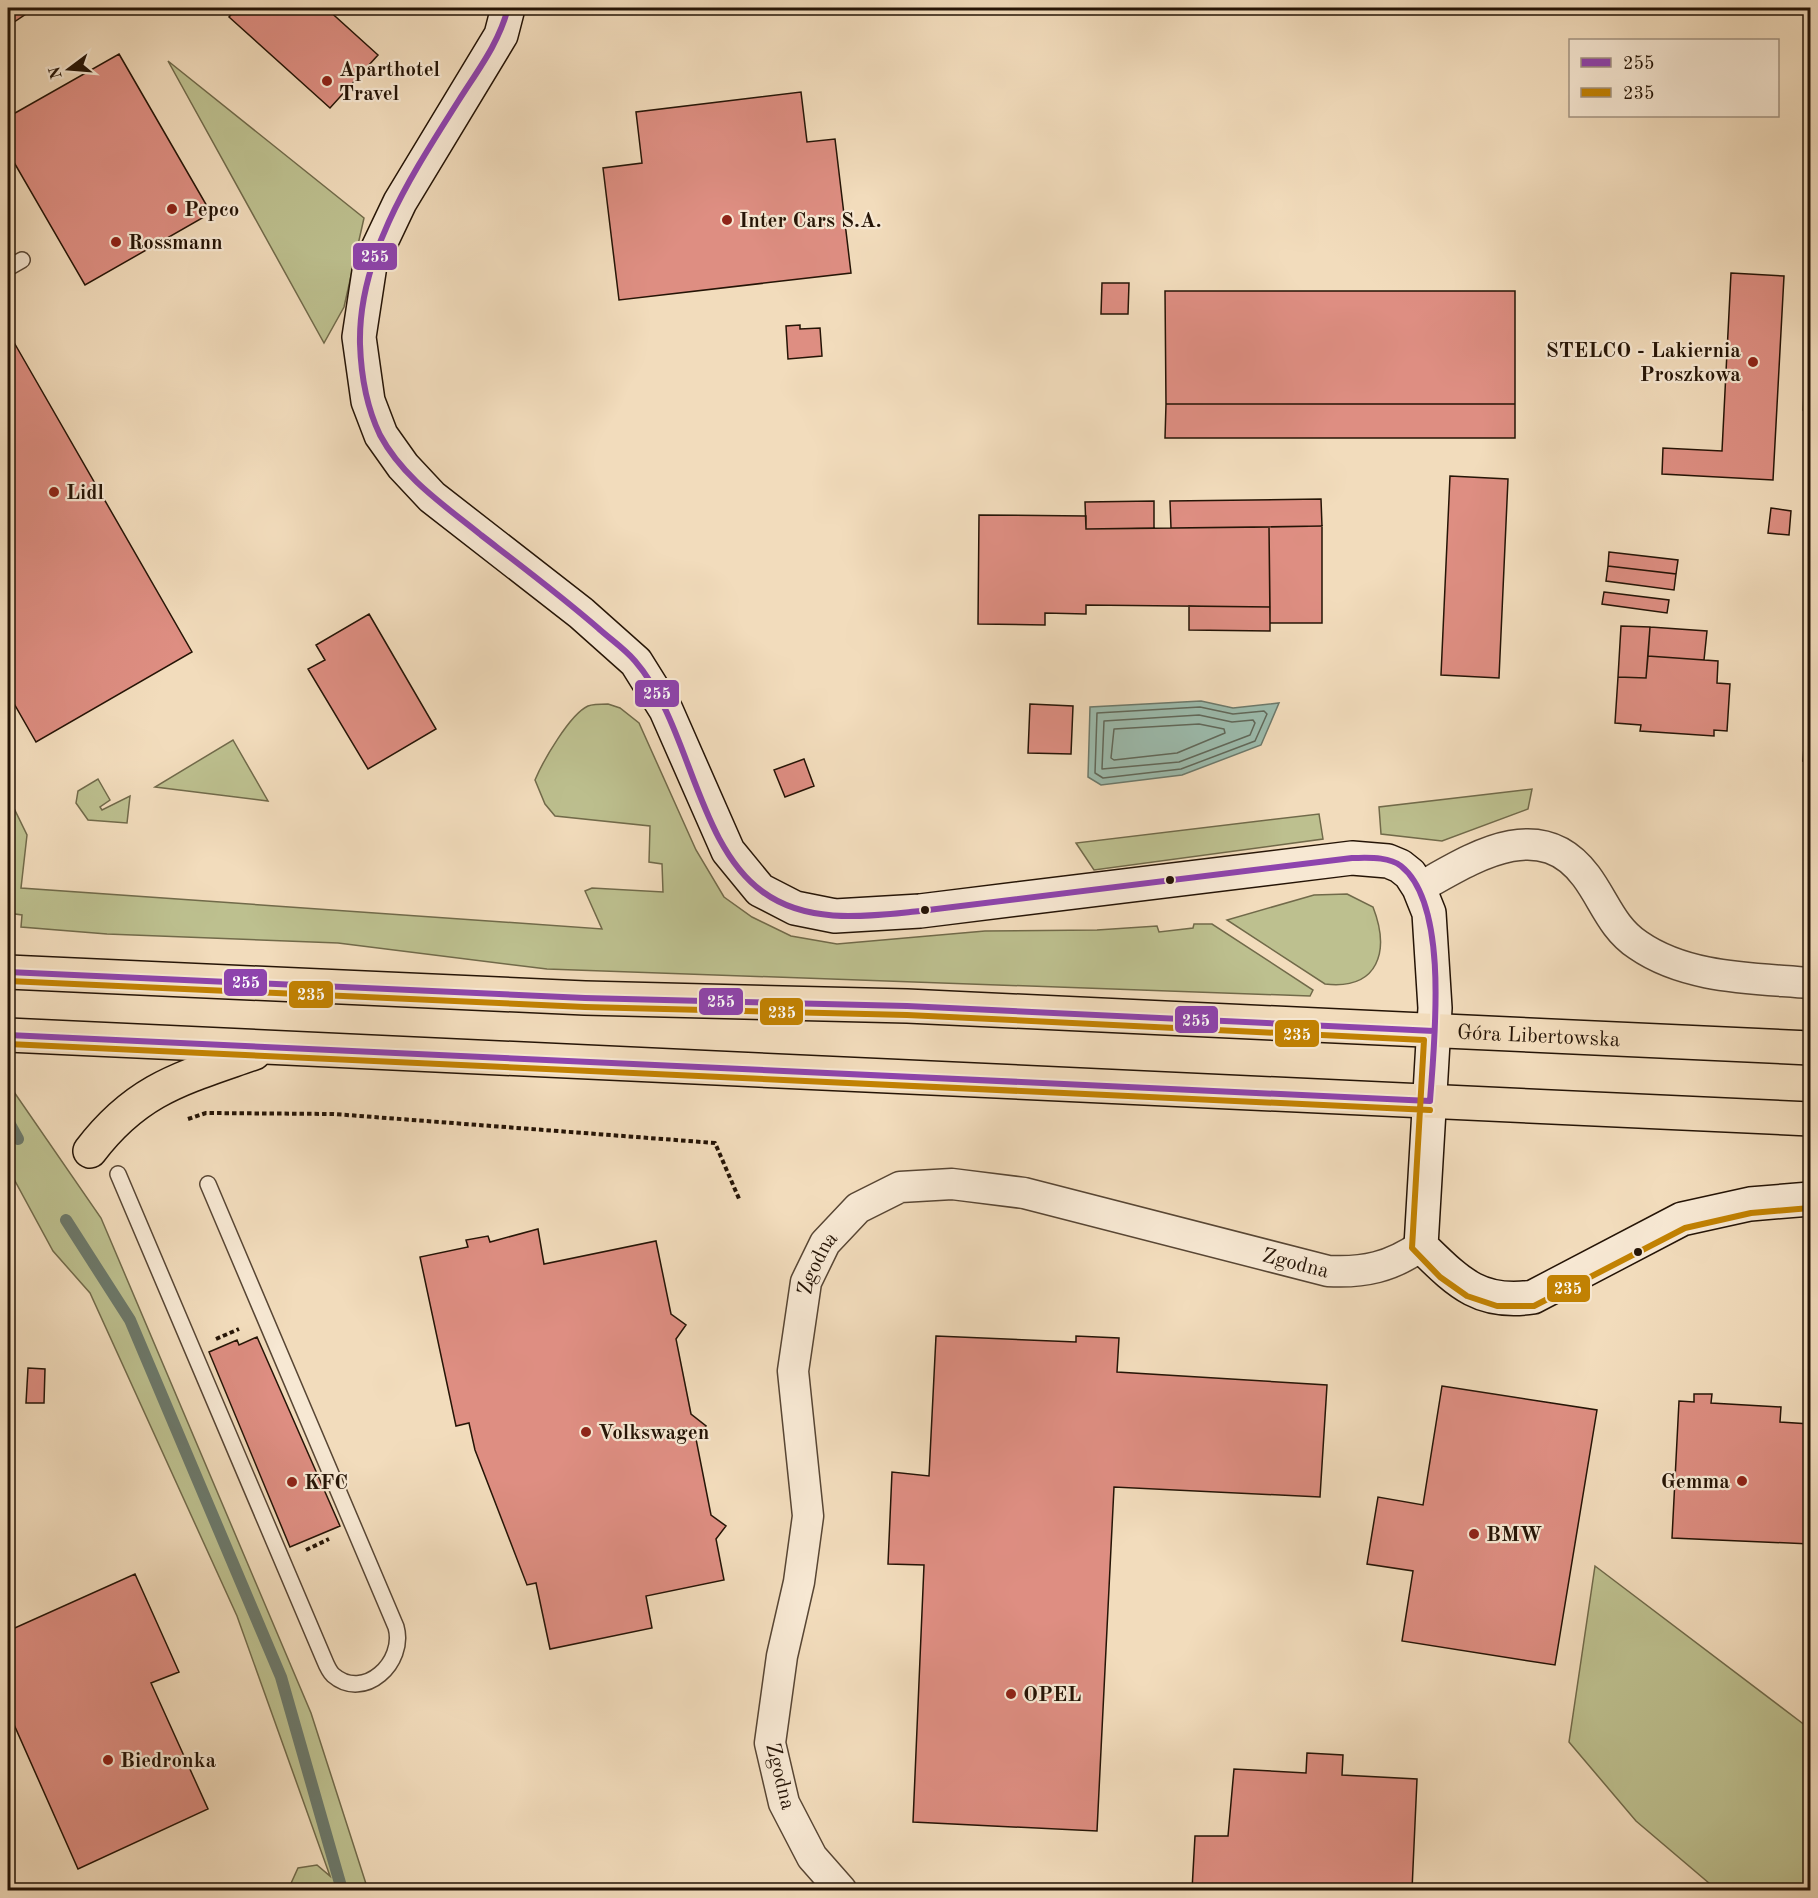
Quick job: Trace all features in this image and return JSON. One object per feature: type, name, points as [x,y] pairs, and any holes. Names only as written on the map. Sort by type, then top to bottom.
[{"type":"highway","name":"Góra Libertowska","points":[[8,972],[585,998],[907,1006],[1810,1048]]},
{"type":"highway","points":[[8,1035],[1810,1119]]},
{"type":"highway","points":[[90,1151],[110,1124],[139,1101],[172,1083],[267,1048]]},
{"type":"street","points":[[508,8],[501,35],[400,202],[370,265],[359,337],[368,401],[381,435],[403,466],[432,497],[581,613],[636,662],[666,710],[728,851],[745,875],[760,890],[776,900],[813,913],[835,916],[887,914],[1352,858],[1388,861],[1400,866],[1410,874],[1419,888],[1429,913],[1434,1031],[1421,1246],[1454,1277],[1472,1291],[1494,1299],[1513,1300],[1533,1297],[1568,1280],[1636,1240],[1682,1219],[1750,1204],[1810,1199]]},
{"type":"street","points":[[1419,888],[1481,854],[1510,845],[1544,848],[1569,857],[1587,877],[1611,919],[1637,945],[1660,957],[1699,970],[1810,982]]},
{"type":"street","name":"Zgodna","points":[[841,1890],[812,1857],[784,1803],[770,1743],[782,1656],[799,1582],[808,1516],[793,1371],[796,1342],[806,1282],[825,1243],[858,1208],[900,1187],[952,1184],[1024,1193],[1328,1271],[1371,1271],[1406,1257],[1421,1246]]},
{"type":"lane","points":[[8,268],[22,260]]},
{"type":"lane","points":[[118,1174],[332,1674],[354,1683],[367,1681],[387,1668],[398,1648],[399,1638],[208,1184]]},
{"type":"path","points":[[185,1120],[206,1113],[334,1114],[715,1143],[740,1202]]},
{"type":"path","points":[[194,1349],[265,1317]]},
{"type":"path","points":[[283,1560],[354,1528]]},
{"type":"green space","points":[[168,61],[364,218],[344,307],[324,343]]},
{"type":"green space","points":[[1810,296],[1810,410],[1803,410]]},
{"type":"green space","points":[[608,704],[620,708],[639,723],[696,850],[724,897],[752,917],[791,936],[837,944],[985,931],[1097,930],[1157,926],[1159,932],[1193,928],[1194,924],[1212,924],[1313,990],[1310,996],[547,969],[338,943],[107,934],[21,927],[22,915],[8,913],[8,796],[27,835],[21,888],[602,929],[585,891],[592,888],[663,892],[662,864],[649,862],[650,826],[555,816],[545,804],[535,780],[551,750],[573,718],[588,706]]},
{"type":"green space","points":[[233,740],[268,801],[155,787]]},
{"type":"green space","points":[[98,779],[110,800],[100,807],[102,810],[130,796],[127,823],[88,820],[76,803],[78,791]]},
{"type":"green space","points":[[1532,789],[1528,809],[1442,841],[1381,834],[1379,807]]},
{"type":"green space","points":[[1319,814],[1323,839],[1094,870],[1076,843]]},
{"type":"green space","points":[[1347,894],[1373,907],[1380,938],[1380,952],[1376,964],[1358,981],[1325,984],[1227,920],[1314,895]]},
{"type":"green space","points":[[8,1089],[12,1089],[101,1218],[311,1713],[368,1890],[288,1890],[298,1868],[317,1865],[330,1876],[237,1616],[90,1293],[53,1251],[8,1168]]},
{"type":"green space","points":[[1595,1566],[1810,1729],[1810,1890],[1716,1889],[1636,1821],[1569,1742]]},
{"type":"water","points":[[1201,701],[1233,708],[1279,703],[1261,745],[1182,775],[1101,785],[1088,777],[1090,707]]},
{"type":"building","points":[[8,8],[35,8],[8,26]]},
{"type":"building","name":"Aparthotel Travel","points":[[237,8],[326,8],[378,55],[330,108],[229,17]]},
{"type":"building","points":[[119,54],[211,213],[85,285],[8,152],[8,117]]},
{"type":"building","name":"Inter Cars S.A.","points":[[801,92],[807,142],[835,139],[851,273],[619,300],[603,168],[642,163],[636,112]]},
{"type":"building","name":"STELCO - Lakiernia Proszkowa","points":[[1731,273],[1784,276],[1773,480],[1662,474],[1663,448],[1722,451]]},
{"type":"building","points":[[1102,283],[1129,283],[1128,314],[1101,314]]},
{"type":"building","points":[[1165,291],[1515,291],[1515,404],[1166,404]]},
{"type":"building","points":[[800,325],[800,329],[820,328],[822,356],[788,359],[786,326]]},
{"type":"building","name":"Lidl","points":[[8,332],[192,652],[36,742],[8,693]]},
{"type":"building","points":[[1166,404],[1515,404],[1515,438],[1165,438]]},
{"type":"building","points":[[1450,476],[1508,479],[1499,678],[1441,675]]},
{"type":"building","points":[[1321,499],[1322,526],[1171,528],[1170,501]]},
{"type":"building","points":[[1154,501],[1154,528],[1086,529],[1085,502]]},
{"type":"building","points":[[1771,508],[1791,511],[1789,535],[1768,533]]},
{"type":"building","points":[[979,515],[1086,516],[1086,529],[1269,527],[1270,607],[1086,605],[1086,614],[1045,613],[1045,625],[978,624]]},
{"type":"building","points":[[1322,526],[1322,623],[1270,623],[1269,527]]},
{"type":"building","points":[[1609,552],[1678,560],[1676,574],[1608,566]]},
{"type":"building","points":[[1608,566],[1676,574],[1674,590],[1606,581]]},
{"type":"building","points":[[1604,592],[1669,600],[1667,613],[1602,604]]},
{"type":"building","points":[[1189,606],[1270,607],[1270,631],[1189,630]]},
{"type":"building","points":[[369,614],[436,729],[368,769],[308,669],[325,660],[316,645]]},
{"type":"building","points":[[1621,626],[1650,627],[1646,678],[1618,677]]},
{"type":"building","points":[[1650,627],[1707,631],[1704,660],[1648,656]]},
{"type":"building","points":[[1648,656],[1718,661],[1717,683],[1730,684],[1727,731],[1714,730],[1714,736],[1640,731],[1641,725],[1615,723],[1618,677],[1646,678]]},
{"type":"building","points":[[1810,659],[1810,762],[1803,761]]},
{"type":"building","points":[[1030,704],[1073,706],[1071,754],[1028,753]]},
{"type":"building","points":[[804,759],[814,786],[785,797],[774,770]]},
{"type":"building","name":"Volkswagen","points":[[538,1229],[544,1264],[656,1241],[671,1314],[686,1325],[676,1339],[691,1414],[706,1426],[696,1439],[711,1515],[726,1526],[716,1539],[724,1580],[646,1596],[652,1628],[550,1649],[536,1583],[527,1585],[475,1450],[469,1423],[456,1426],[420,1257],[468,1247],[466,1240],[488,1236],[490,1242]]},
{"type":"building","name":"OPEL","points":[[936,1336],[1076,1342],[1076,1336],[1119,1338],[1117,1372],[1327,1385],[1320,1497],[1114,1487],[1097,1831],[913,1822],[924,1565],[888,1564],[892,1472],[929,1476]]},
{"type":"building","name":"KFC","points":[[257,1337],[340,1526],[290,1547],[209,1352],[237,1340],[239,1345]]},
{"type":"building","points":[[28,1368],[45,1369],[44,1403],[26,1403]]},
{"type":"building","name":"BMW","points":[[1442,1386],[1597,1410],[1555,1665],[1402,1641],[1413,1571],[1367,1564],[1378,1497],[1423,1505]]},
{"type":"building","name":"Gemma","points":[[1694,1394],[1712,1394],[1711,1403],[1781,1407],[1780,1422],[1810,1424],[1810,1544],[1672,1538],[1679,1401],[1694,1402]]},
{"type":"building","name":"Biedronka","points":[[135,1574],[179,1672],[151,1683],[208,1809],[78,1869],[8,1711],[8,1631]]},
{"type":"building","points":[[1307,1753],[1343,1755],[1342,1775],[1417,1779],[1412,1890],[1192,1890],[1195,1836],[1228,1836],[1234,1769],[1306,1773]]},
{"type":"waterway","points":[[8,1121],[18,1139]]},
{"type":"waterway","points":[[66,1220],[130,1320],[281,1677],[342,1890]]},
{"type":"transit line","name":"255","points":[[8,1035],[1430,1101],[1436,1012],[1433,942],[1427,911],[1416,885],[1396,863],[1377,858],[1352,858],[920,911],[859,916],[839,916],[799,910],[763,892],[741,871],[722,845],[669,717],[654,687],[635,661],[569,604],[439,502],[412,478],[400,465],[380,435],[368,402],[363,379],[360,344],[362,311],[368,279],[378,247],[424,156],[494,45],[508,8]]},
{"type":"transit line","name":"255","points":[[8,972],[585,998],[907,1006],[1434,1031]]},
{"type":"transit line","name":"235","points":[[8,981],[585,1007],[907,1015],[1424,1040],[1412,1248],[1440,1277],[1467,1296],[1497,1306],[1534,1306],[1685,1228],[1751,1213],[1810,1208]]},
{"type":"transit line","name":"235","points":[[8,1044],[1430,1110]]},
{"type":"place","name":"Aparthotel Travel","points":[[327,81]]},
{"type":"place","name":"Pepco","points":[[172,209]]},
{"type":"place","name":"Inter Cars S.A.","points":[[727,220]]},
{"type":"place","name":"Rossmann","points":[[116,242]]},
{"type":"place","name":"STELCO - Lakiernia Proszkowa","points":[[1753,362]]},
{"type":"place","name":"Lidl","points":[[54,492]]},
{"type":"place","name":"Volkswagen","points":[[586,1432]]},
{"type":"place","name":"Gemma","points":[[1742,1481]]},
{"type":"place","name":"KFC","points":[[292,1482]]},
{"type":"place","name":"BMW","points":[[1474,1534]]},
{"type":"place","name":"OPEL","points":[[1011,1694]]},
{"type":"place","name":"Biedronka","points":[[108,1760]]}]
